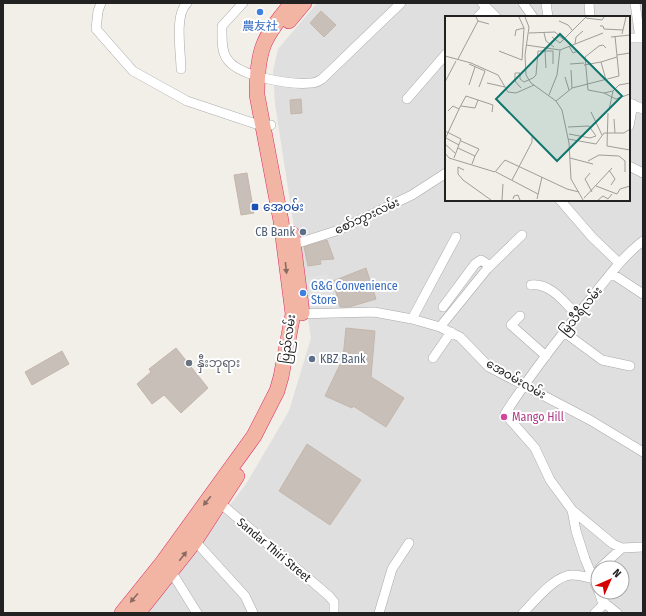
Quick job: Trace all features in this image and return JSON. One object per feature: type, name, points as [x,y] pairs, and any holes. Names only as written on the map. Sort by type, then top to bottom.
[{"type":"highway","name":"ပြည်လမ်း","points":[[262,77],[258,61],[262,47],[270,32],[292,3]]},
{"type":"highway","name":"ပြည်လမ်း","points":[[122,613],[167,566],[195,541],[262,441],[286,394],[295,360],[297,314],[288,247],[280,221],[267,125],[257,95],[277,37],[304,3]]},
{"type":"highway","name":"ပြည်လမ်း","points":[[138,613],[167,566],[254,436],[277,391],[297,314]]},
{"type":"street","points":[[101,3],[98,11],[96,29],[133,71],[187,101],[267,125]]},
{"type":"street","points":[[182,69],[180,18],[183,7],[187,3]]},
{"type":"street","points":[[243,3],[222,26],[222,42],[226,58],[232,66],[262,77],[292,83],[312,83],[322,79],[401,3]]},
{"type":"street","points":[[523,3],[532,16]]},
{"type":"street","points":[[546,3],[548,16]]},
{"type":"street","points":[[589,3],[590,16]]},
{"type":"street","points":[[630,38],[641,38],[635,3]]},
{"type":"street","points":[[478,16],[484,5],[495,16]]},
{"type":"street","points":[[407,99],[445,55]]},
{"type":"street","points":[[630,115],[631,104],[643,108]]},
{"type":"street","points":[[630,166],[643,173]]},
{"type":"street","name":"စော်ဘွားလမ်း","points":[[288,247],[339,230],[412,195],[445,174]]},
{"type":"street","points":[[561,201],[592,237],[619,263]]},
{"type":"street","points":[[440,327],[490,266],[522,235]]},
{"type":"street","points":[[412,319],[456,237]]},
{"type":"street","name":"မြသီရီလမ်း","points":[[572,510],[550,480],[535,448],[505,415],[523,385],[577,315],[619,263],[643,241]]},
{"type":"street","points":[[443,307],[475,264],[481,260],[490,266]]},
{"type":"street","points":[[611,273],[643,294]]},
{"type":"street","points":[[531,285],[540,284],[551,290],[577,315]]},
{"type":"street","name":"အေဝမ်းလမ်း","points":[[297,314],[374,312],[412,319],[440,327],[460,337],[489,367],[642,449]]},
{"type":"street","points":[[520,316],[511,325],[546,356]]},
{"type":"street","points":[[433,358],[451,332]]},
{"type":"street","points":[[564,332],[602,360],[630,366]]},
{"type":"street","name":"Sandar Thiri Street","points":[[220,503],[329,596],[334,602],[334,613]]},
{"type":"street","points":[[572,510],[613,544],[622,548],[643,547]]},
{"type":"street","points":[[572,510],[578,538],[590,563]]},
{"type":"street","points":[[195,541],[245,596],[253,613]]},
{"type":"street","points":[[379,613],[392,569],[409,543]]},
{"type":"street","points":[[609,560],[622,548]]},
{"type":"street","points":[[167,566],[197,613]]},
{"type":"street","points":[[523,613],[546,590],[563,576],[590,575]]},
{"type":"street","points":[[603,600],[617,613]]},
{"type":"street","points":[[595,613],[605,603]]},
{"type":"shaded area","points":[[317,3],[643,3],[643,613],[147,613],[246,484],[289,411],[311,338],[275,104],[273,71],[278,49]]},
{"type":"shaded area","points":[[327,274],[337,307],[310,311],[305,278]]},
{"type":"building","points":[[321,11],[336,25],[324,37],[310,23]]},
{"type":"building","points":[[301,99],[302,113],[291,114],[290,100]]},
{"type":"building","points":[[247,173],[254,213],[241,215],[234,175]]},
{"type":"building","points":[[327,240],[334,259],[320,260],[321,264],[308,266],[304,247]]},
{"type":"building","points":[[366,268],[376,299],[349,307],[340,307],[333,281]]},
{"type":"building","points":[[346,328],[375,331],[371,377],[404,398],[386,427],[353,406],[352,408],[325,396],[343,358]]},
{"type":"building","points":[[176,348],[208,388],[181,413],[164,395],[152,404],[137,384],[151,372],[149,369]]},
{"type":"building","points":[[62,351],[69,364],[32,385],[25,372]]},
{"type":"building","points":[[307,444],[361,480],[330,525],[279,491]]},
{"type":"place","name":"農友社","points":[[260,12]]},
{"type":"place","name":"အေဝမ်း","points":[[255,207]]},
{"type":"place","name":"CB Bank","points":[[303,232]]},
{"type":"place","name":"G&G Convenience Store","points":[[303,293]]},
{"type":"place","name":"KBZ Bank","points":[[312,359]]},
{"type":"place","name":"နှီးဘုရား","points":[[189,363]]},
{"type":"place","name":"Mango Hill","points":[[504,417]]}]
